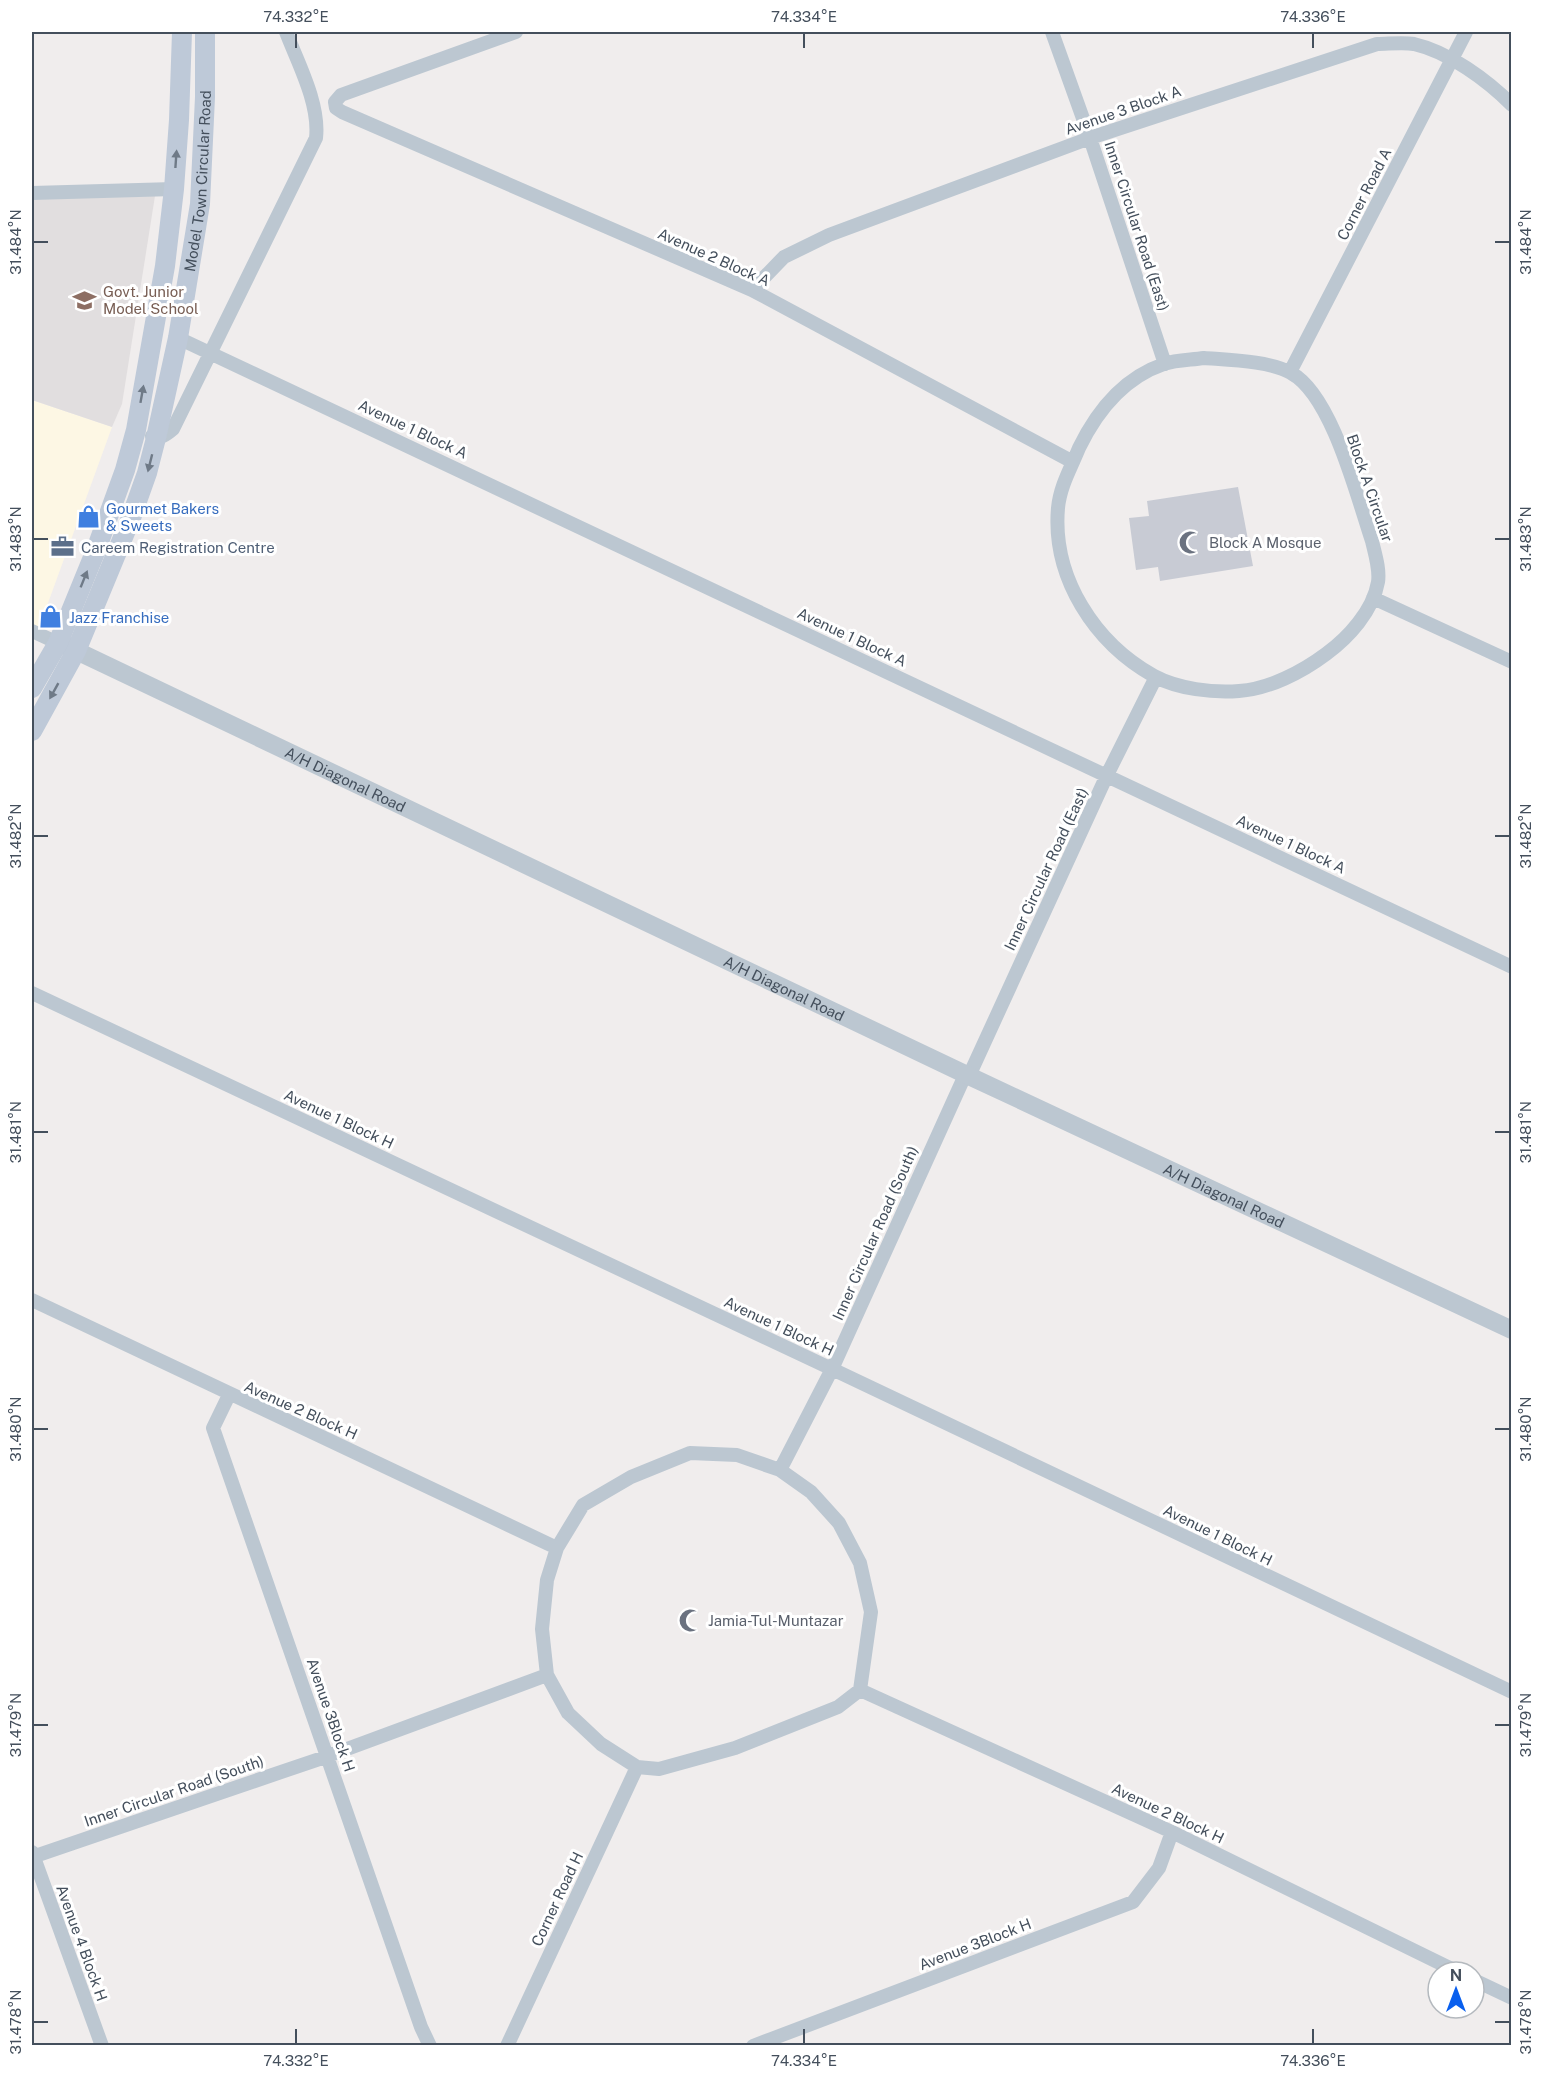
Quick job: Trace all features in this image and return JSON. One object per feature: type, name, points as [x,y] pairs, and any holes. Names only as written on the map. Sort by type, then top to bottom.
[{"type":"main road","name":"Model Town Circular Road","points":[[32,688],[58,642],[110,514],[136,430],[165,266],[174,189],[182,32]]},
{"type":"main road","name":"Model Town Circular Road","points":[[32,731],[76,651],[131,518],[147,473],[156,438],[178,338],[200,204],[205,97],[205,32]]},
{"type":"street","points":[[136,430],[156,438],[165,436],[173,429],[316,138],[315,108],[286,32]]},
{"type":"street","points":[[315,108],[335,102],[340,95],[516,32]]},
{"type":"street","name":"Inner Circular Road (East)","points":[[1052,32],[1090,138],[1165,364]]},
{"type":"street","name":"Corner Road A","points":[[1290,372],[1466,32]]},
{"type":"street","name":"Avenue 3 Block A","points":[[752,290],[784,258],[829,235],[1090,138],[1377,44],[1413,44],[1452,59],[1512,105]]},
{"type":"street","name":"Avenue 2 Block A","points":[[335,102],[336,108],[342,112],[752,290],[1073,462]]},
{"type":"street","points":[[32,192],[174,189]]},
{"type":"street","name":"Avenue 1 Block A","points":[[178,338],[1512,967]]},
{"type":"street","name":"Block A Circular","points":[[1204,358],[1261,364],[1290,372],[1306,384],[1321,405],[1338,442],[1376,558],[1378,580],[1373,598],[1361,618],[1340,643],[1311,665],[1272,684],[1240,691],[1206,690],[1156,677],[1126,658],[1106,639],[1076,598],[1067,577],[1058,533],[1058,508],[1063,484],[1087,432],[1100,411],[1120,390],[1140,375],[1165,364],[1204,358]]},
{"type":"street","points":[[1373,598],[1512,662]]},
{"type":"street","points":[[32,631],[58,642]]},
{"type":"street","name":"A/H Diagonal Road","points":[[58,642],[1512,1330]]},
{"type":"street","name":"Inner Circular Road (East)","points":[[968,1074],[1107,775],[1156,677]]},
{"type":"street","name":"Avenue 1 Block H","points":[[32,993],[1512,1692]]},
{"type":"street","name":"Inner Circular Road (South)","points":[[780,1470],[832,1369],[968,1074]]},
{"type":"street","name":"Avenue 2 Block H","points":[[32,1300],[557,1548]]},
{"type":"street","name":"Avenue 3Block H","points":[[229,1395],[213,1428],[421,2027],[430,2046]]},
{"type":"street","points":[[690,1454],[737,1455],[780,1470],[811,1492],[839,1523],[860,1563],[871,1612],[860,1690],[838,1707],[735,1748],[659,1769],[638,1767],[601,1744],[568,1713],[548,1675],[542,1629],[547,1580],[557,1548],[583,1505],[631,1477],[690,1454]]},
{"type":"street","name":"Inner Circular Road (South)","points":[[32,1856],[328,1756],[548,1675]]},
{"type":"street","name":"Avenue 2 Block H","points":[[860,1690],[1172,1832],[1433,1960]]},
{"type":"street","name":"Corner Road H","points":[[507,2046],[638,1767]]},
{"type":"street","name":"Avenue 3Block H","points":[[753,2046],[1133,1902],[1159,1868],[1172,1832]]},
{"type":"street","name":"Avenue 4 Block H","points":[[32,1856],[102,2046]]},
{"type":"street","points":[[1486,1986],[1512,1998]]},
{"type":"shaded area","name":"Govt. Junior Model School","points":[[155,196],[122,404],[112,427],[32,400],[32,199]]},
{"type":"shaded area","points":[[32,400],[112,427],[32,647]]},
{"type":"building","name":"Block A Mosque","points":[[1238,487],[1253,566],[1160,581],[1158,567],[1136,570],[1129,518],[1149,516],[1147,501]]},
{"type":"place","name":"Govt. Junior Model School","points":[[85,300]]},
{"type":"place","name":"Gourmet Bakers & Sweets","points":[[88,517]]},
{"type":"place","name":"Block A Mosque","points":[[1191,542]]},
{"type":"place","name":"Careem Registration Centre","points":[[63,547]]},
{"type":"place","name":"Jazz Franchise","points":[[51,617]]},
{"type":"place","name":"Jamia-Tul-Muntazar","points":[[690,1620]]}]
